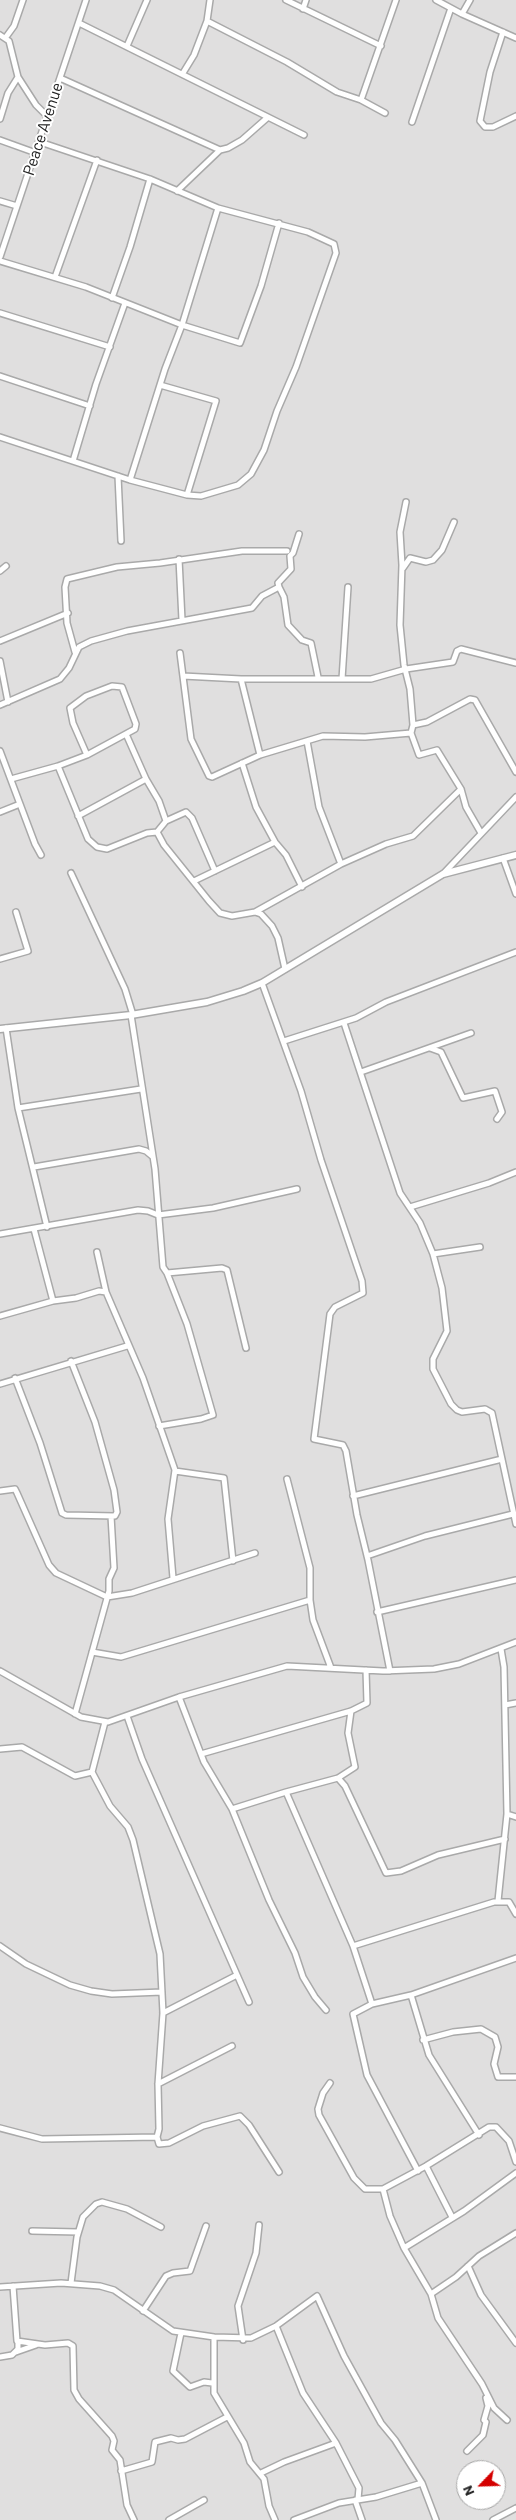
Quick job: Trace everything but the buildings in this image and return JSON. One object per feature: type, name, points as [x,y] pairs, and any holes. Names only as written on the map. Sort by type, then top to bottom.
[{"type":"street","points":[[23,0],[14,26],[3,36],[10,44],[18,77],[36,105],[48,117]]},
{"type":"street","name":"Peace Avenue","points":[[0,257],[86,0]]},
{"type":"street","points":[[127,46],[147,0]]},
{"type":"street","points":[[183,73],[194,55],[207,21],[210,0]]},
{"type":"street","points":[[286,0],[381,46]]},
{"type":"street","points":[[303,9],[306,0]]},
{"type":"street","points":[[361,100],[396,0]]},
{"type":"street","points":[[436,0],[516,38]]},
{"type":"street","points":[[462,14],[470,0]]},
{"type":"street","points":[[412,122],[451,8]]},
{"type":"street","points":[[207,21],[287,62],[338,92],[361,100],[385,112]]},
{"type":"street","points":[[79,23],[183,73],[267,118],[304,135]]},
{"type":"street","points":[[503,32],[490,72],[480,121],[485,127],[493,128],[516,116]]},
{"type":"street","points":[[0,119],[8,93],[18,77]]},
{"type":"street","points":[[60,78],[220,150]]},
{"type":"street","points":[[177,191],[220,150],[242,140],[267,118]]},
{"type":"street","points":[[0,140],[36,153]]},
{"type":"street","points":[[0,436],[130,480],[186,495],[201,496],[228,489],[251,474],[264,450],[277,411],[296,367],[336,253],[334,244],[325,238],[279,223],[218,208],[150,179],[40,142]]},
{"type":"street","points":[[54,277],[97,160]]},
{"type":"street","points":[[112,298],[130,247],[150,179]]},
{"type":"street","points":[[0,201],[18,206]]},
{"type":"street","points":[[130,480],[160,385],[182,325],[218,208]]},
{"type":"street","points":[[0,261],[54,277],[235,343],[241,342],[261,286],[279,223]]},
{"type":"street","points":[[73,461],[96,384],[125,303]]},
{"type":"street","points":[[0,313],[110,347]]},
{"type":"street","points":[[0,376],[90,406]]},
{"type":"street","points":[[160,385],[208,397],[216,401],[186,495]]},
{"type":"street","points":[[118,476],[121,541]]},
{"type":"street","points":[[406,502],[400,532],[402,571],[400,625],[410,689],[413,725],[411,733],[419,755],[437,750],[460,789],[466,807],[481,833]]},
{"type":"street","points":[[402,571],[410,558],[426,562],[434,560],[442,550],[454,522]]},
{"type":"street","points":[[299,534],[293,553],[290,556],[291,569],[278,583],[284,597],[288,625],[302,640],[311,642],[318,677]]},
{"type":"street","points":[[75,652],[67,623],[68,613],[65,587],[67,579],[116,567],[160,563],[242,551],[287,551]]},
{"type":"street","points":[[179,559],[182,620]]},
{"type":"street","points":[[0,571],[6,566]]},
{"type":"street","points":[[0,705],[60,679],[69,668],[79,647],[91,641],[182,620],[252,608],[262,596],[279,587]]},
{"type":"street","points":[[342,679],[348,587]]},
{"type":"street","points":[[0,641],[68,613]]},
{"type":"street","points":[[183,676],[241,679],[318,677],[371,679],[406,670],[453,662],[457,651],[461,649],[516,663]]},
{"type":"street","points":[[180,653],[191,739],[206,774],[212,777],[260,755],[323,736],[365,737],[411,733]]},
{"type":"street","points":[[0,661],[8,702]]},
{"type":"street","points":[[241,679],[260,755]]},
{"type":"street","points":[[11,779],[58,766],[87,755],[135,729],[136,724],[122,687],[112,686],[86,696],[73,704],[70,712],[87,755]]},
{"type":"street","points":[[413,725],[427,722],[474,699],[516,772]]},
{"type":"street","points":[[126,734],[146,779],[159,801],[166,821]]},
{"type":"street","points":[[307,741],[319,807],[341,864]]},
{"type":"street","points":[[0,751],[35,844],[41,855]]},
{"type":"street","points":[[242,763],[256,807],[275,842],[286,855],[302,887]]},
{"type":"street","points":[[58,766],[88,839],[97,848],[103,849],[147,833],[157,832],[166,821],[186,812],[192,818],[215,870]]},
{"type":"street","points":[[78,816],[146,779]]},
{"type":"street","points":[[157,832],[164,845],[209,901],[226,916],[255,912],[341,864],[386,844],[413,836],[460,789]]},
{"type":"street","points":[[443,874],[516,797]]},
{"type":"street","points":[[0,812],[20,804]]},
{"type":"street","points":[[194,881],[275,842]]},
{"type":"street","points":[[47,1227],[34,1167],[18,1108],[3,1029],[132,1015],[206,1002],[262,983],[443,874],[516,855]]},
{"type":"street","points":[[503,858],[516,894]]},
{"type":"street","points":[[71,874],[125,989],[132,1015],[141,1089],[153,1156],[163,1267],[187,1324],[213,1414],[201,1419],[159,1426]]},
{"type":"street","points":[[0,960],[28,951],[16,912]]},
{"type":"street","points":[[255,912],[261,914],[272,926],[278,938],[285,969]]},
{"type":"street","points":[[284,1041],[344,1023],[386,1002],[516,952]]},
{"type":"street","points":[[262,983],[284,1041],[363,1288],[363,1293],[335,1307],[330,1314],[314,1439],[345,1447],[353,1496],[390,1670]]},
{"type":"street","points":[[344,1023],[400,1193],[424,1231],[433,1254],[442,1288],[447,1331],[433,1359],[433,1369],[451,1404],[457,1410],[462,1412],[490,1410],[516,1524]]},
{"type":"street","points":[[361,1072],[471,1033]]},
{"type":"street","points":[[430,1048],[441,1052],[463,1098],[491,1091],[497,1093],[502,1112],[497,1119]]},
{"type":"street","points":[[18,1108],[141,1089]]},
{"type":"street","points":[[34,1167],[139,1149],[153,1156]]},
{"type":"street","points":[[410,1207],[489,1183],[516,1172]]},
{"type":"street","points":[[0,1234],[138,1210],[158,1215],[213,1208],[296,1189]]},
{"type":"street","points":[[34,1229],[53,1301]]},
{"type":"street","points":[[433,1254],[437,1255],[480,1247]]},
{"type":"street","points":[[97,1252],[106,1292],[110,1297],[127,1346],[143,1378],[175,1471],[168,1519],[173,1578]]},
{"type":"street","points":[[167,1273],[222,1268],[227,1270],[246,1348]]},
{"type":"street","points":[[0,1314],[53,1301],[76,1298],[99,1291],[106,1292]]},
{"type":"street","points":[[0,1384],[71,1361],[127,1346]]},
{"type":"street","points":[[15,1378],[40,1443],[62,1512],[66,1515],[115,1516],[117,1512],[96,1422],[71,1361]]},
{"type":"street","points":[[353,1496],[502,1459]]},
{"type":"street","points":[[175,1471],[224,1478],[233,1561]]},
{"type":"street","points":[[287,1479],[310,1568],[310,1600],[313,1620],[331,1668]]},
{"type":"street","points":[[0,1491],[15,1490],[18,1493],[49,1565],[56,1572],[63,1578],[107,1597],[132,1593],[173,1578],[255,1553]]},
{"type":"street","points":[[367,1556],[425,1536],[513,1514]]},
{"type":"street","points":[[75,1714],[107,1597],[108,1579],[114,1568],[111,1516]]},
{"type":"street","points":[[377,1612],[516,1580]]},
{"type":"street","points":[[92,1652],[121,1657],[310,1600]]},
{"type":"street","points":[[0,1671],[75,1714],[89,1720],[105,1722],[179,1697],[287,1666],[366,1670],[434,1669],[459,1664],[516,1642]]},
{"type":"street","points":[[498,1901],[506,1814],[504,1667],[500,1649]]},
{"type":"street","points":[[201,1754],[352,1711],[367,1703],[366,1670]]},
{"type":"street","points":[[179,1697],[201,1754],[232,1808],[269,1900],[295,1953],[303,1977],[312,1993],[326,2010]]},
{"type":"street","points":[[505,1705],[516,1703]]},
{"type":"street","points":[[232,1808],[338,1778],[355,1767],[348,1734],[352,1711]]},
{"type":"street","points":[[127,1716],[142,1759],[249,2002]]},
{"type":"street","points":[[105,1722],[92,1772],[110,1806],[128,1827],[133,1840],[160,1954],[163,2014],[158,2084],[159,2129],[157,2137],[159,2144],[164,2145],[204,2126],[234,2116],[242,2116],[279,2172]]},
{"type":"street","points":[[0,1749],[22,1747],[73,1776],[92,1772]]},
{"type":"street","points":[[338,1778],[345,1786],[386,1873],[401,1870],[455,1850],[505,1839]]},
{"type":"street","points":[[286,1792],[353,1946],[372,2004]]},
{"type":"street","points":[[506,1814],[516,1817]]},
{"type":"street","points":[[353,1946],[498,1901],[510,1902],[516,1914]]},
{"type":"street","points":[[0,1946],[26,1964],[70,1984],[92,1991],[112,1994],[162,1992]]},
{"type":"street","points":[[418,2171],[367,2075],[353,2014],[372,2004],[411,1995],[516,1958]]},
{"type":"street","points":[[163,2014],[237,1975]]},
{"type":"street","points":[[411,1995],[423,2040],[439,2074],[461,2104],[479,2135]]},
{"type":"street","points":[[423,2040],[453,2032],[481,2029],[495,2037],[498,2047],[494,2064],[498,2077],[516,2077]]},
{"type":"street","points":[[158,2084],[232,2046]]},
{"type":"street","points":[[330,2083],[323,2093],[318,2109],[319,2115],[361,2187],[369,2190],[383,2189],[418,2171],[454,2148],[479,2135],[486,2128],[493,2126],[509,2141],[516,2162]]},
{"type":"street","points":[[0,2128],[42,2139],[157,2137]]},
{"type":"street","points":[[509,2141],[516,2139]]},
{"type":"street","points":[[426,2166],[452,2217]]},
{"type":"street","points":[[404,2248],[471,2207],[516,2173]]},
{"type":"street","points":[[383,2189],[390,2216],[404,2248],[431,2294],[438,2318],[494,2408],[507,2420]]},
{"type":"street","points":[[71,2283],[78,2232],[86,2212],[102,2202],[127,2209],[161,2228]]},
{"type":"street","points":[[243,2340],[238,2306],[256,2254],[259,2225]]},
{"type":"street","points":[[142,2312],[166,2276],[173,2272],[190,2271],[206,2226]]},
{"type":"street","points":[[32,2231],[78,2232]]},
{"type":"street","points":[[431,2294],[479,2256],[515,2236]]},
{"type":"street","points":[[468,2266],[481,2295],[516,2344]]},
{"type":"street","points":[[0,2287],[71,2283],[110,2288],[165,2327],[181,2333],[243,2340],[276,2326],[317,2296],[344,2356],[374,2409],[422,2483],[436,2520]]},
{"type":"street","points":[[13,2286],[16,2338],[18,2342],[15,2352]]},
{"type":"street","points":[[276,2326],[303,2393],[336,2443],[359,2488],[356,2500],[362,2520]]},
{"type":"street","points":[[181,2333],[173,2371],[190,2387],[204,2382],[212,2382]]},
{"type":"street","points":[[214,2337],[214,2375],[212,2382],[214,2394],[244,2443],[254,2468],[261,2473],[267,2490],[269,2506],[275,2520]]},
{"type":"street","points":[[18,2342],[39,2344],[68,2343],[73,2346],[74,2390],[112,2436],[114,2441],[112,2450],[120,2460],[127,2505],[134,2520]]},
{"type":"street","points":[[0,2357],[9,2357],[15,2352],[39,2344]]},
{"type":"street","points":[[467,2451],[483,2435],[486,2422],[484,2420],[488,2406],[486,2393]]},
{"type":"street","points":[[121,2471],[152,2462],[155,2442],[171,2438],[185,2439],[227,2417]]},
{"type":"street","points":[[261,2473],[284,2462],[336,2443]]},
{"type":"street","points":[[294,2520],[307,2513],[356,2500],[376,2497],[422,2483]]},
{"type":"street","points":[[169,2520],[204,2500]]},
{"type":"street","points":[[493,2520],[516,2508]]},
{"type":"shaded area","points":[[0,0],[516,0],[516,2520],[0,2520]]}]
